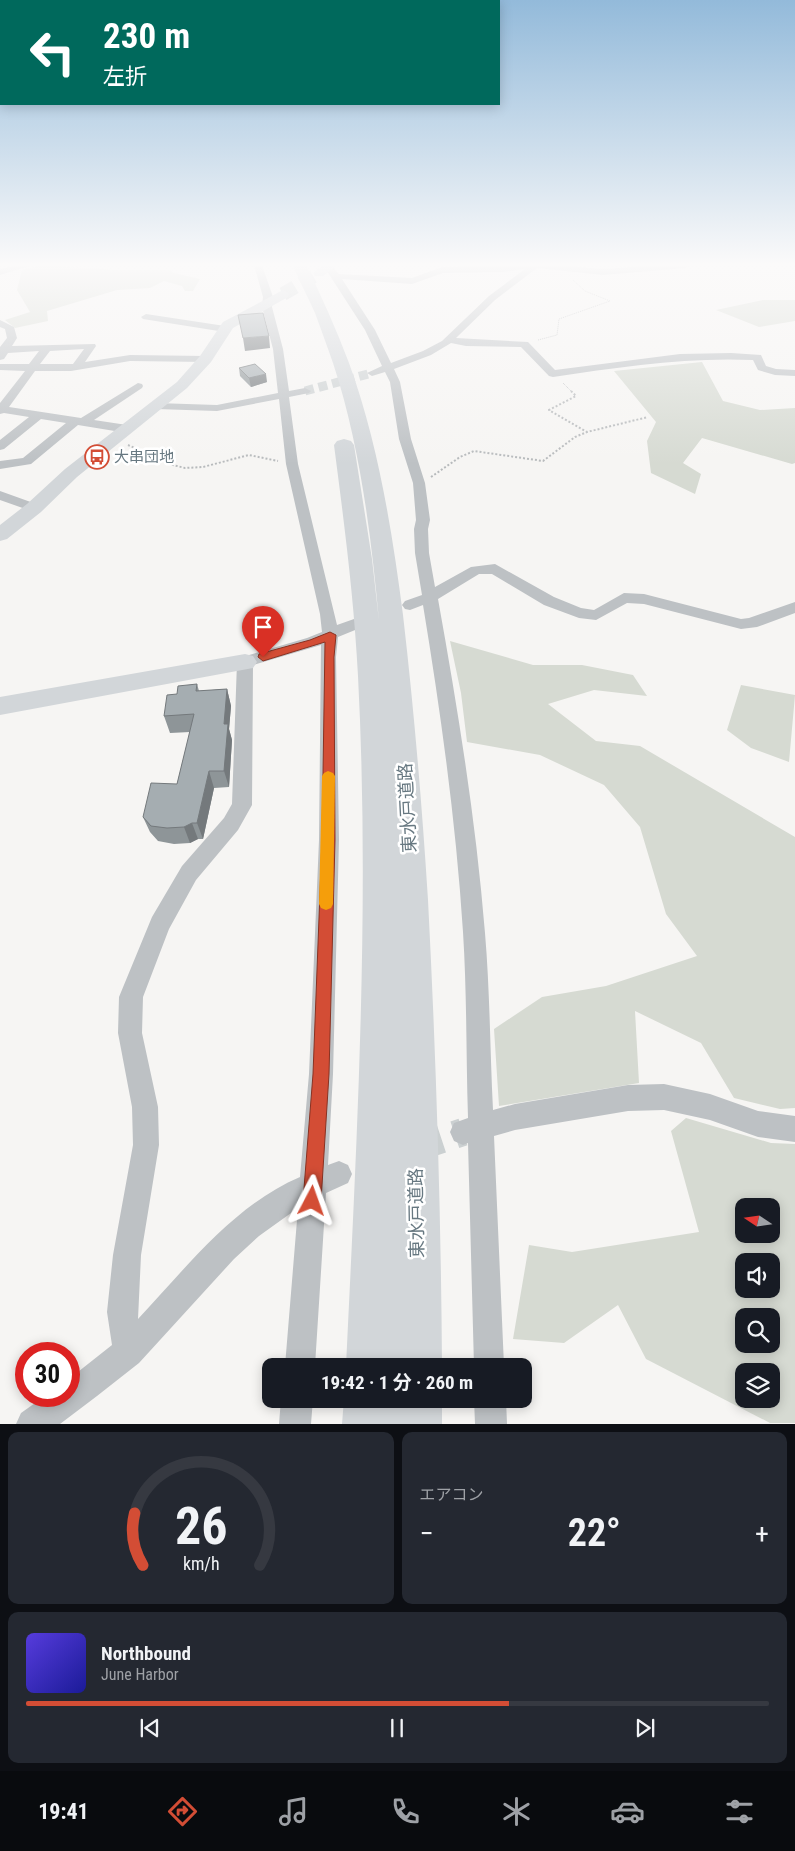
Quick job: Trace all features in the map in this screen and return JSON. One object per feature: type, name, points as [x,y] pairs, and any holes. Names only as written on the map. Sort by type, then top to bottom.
[{"type":"highway","name":"東水戸道路","points":[[313,331],[329,381],[343,440],[361,555],[369,634],[377,768],[379,918],[378,1106],[370,1358]]},
{"type":"highway","name":"東水戸道路","points":[[331,331],[361,439],[383,552],[393,632],[405,768],[412,915],[418,1358]]},
{"type":"highway","points":[[367,1424],[368,1408]]},
{"type":"highway","points":[[417,1408],[417,1424]]},
{"type":"street","points":[[2,352],[12,338],[10,331]]},
{"type":"street","points":[[0,535],[34,508],[71,473],[182,385],[206,359],[223,331]]},
{"type":"street","points":[[274,331],[285,397],[292,464],[328,614],[330,635],[328,657],[329,840],[321,1074],[326,1179],[301,1358]]},
{"type":"street","points":[[371,331],[395,382],[405,439],[419,483],[422,553],[448,702],[463,818],[474,933],[471,1130],[488,1358]]},
{"type":"street","points":[[372,374],[427,353],[449,340],[458,331]]},
{"type":"street","points":[[449,340],[524,344],[553,374],[653,360],[730,355],[757,357],[762,368],[774,372],[795,373]]},
{"type":"street","points":[[2,352],[91,346],[77,367]]},
{"type":"street","points":[[47,348],[1,410],[79,422],[121,434]]},
{"type":"street","points":[[0,367],[77,367],[130,358],[206,359]]},
{"type":"street","points":[[0,465],[27,461],[79,422],[138,386]]},
{"type":"street","points":[[156,406],[217,408],[285,397],[305,391]]},
{"type":"street","points":[[0,446],[39,415]]},
{"type":"street","points":[[0,495],[34,508]]},
{"type":"street","points":[[410,606],[430,597],[476,570],[494,569],[548,601],[580,613],[596,615],[624,598],[644,599],[741,624],[751,623],[795,606]]},
{"type":"street","points":[[0,706],[246,662],[313,642],[354,624]]},
{"type":"street","points":[[128,1352],[122,1312],[127,1255],[146,1145],[145,1107],[130,1033],[131,997],[160,924],[189,873],[232,824],[242,805],[246,662]]},
{"type":"street","points":[[471,1130],[515,1116],[628,1098],[664,1097],[710,1107],[758,1124],[795,1129]]},
{"type":"street","points":[[32,1424],[74,1395],[128,1352],[198,1273],[263,1214],[288,1196],[326,1179]]},
{"type":"street","points":[[295,1424],[296,1408]]},
{"type":"street","points":[[490,1408],[491,1424]]},
{"type":"path","points":[[524,344],[557,335],[557,331]]},
{"type":"path","points":[[553,374],[576,396],[549,410],[588,432]]},
{"type":"path","points":[[419,483],[430,478],[460,457],[474,451],[544,461],[576,437],[588,432],[648,417]]},
{"type":"path","points":[[121,434],[173,465],[185,468],[203,468],[249,456],[292,464]]},
{"type":"shaded area","points":[[702,362],[723,401],[760,410],[795,408],[795,463],[792,464],[702,438],[683,463],[701,474],[695,494],[651,473],[647,441],[656,422],[614,371]]},
{"type":"shaded area","points":[[450,641],[533,665],[582,665],[633,675],[647,696],[594,690],[548,704],[596,741],[640,746],[795,837],[795,1108],[780,1109],[734,1098],[701,1043],[635,1011],[639,1083],[499,1106],[494,1029],[542,997],[606,986],[697,956],[666,914],[640,827],[604,785],[540,755],[467,742],[461,693]]},
{"type":"shaded area","points":[[741,685],[795,695],[789,762],[751,748],[727,730]]},
{"type":"shaded area","points":[[686,1118],[771,1143],[795,1144],[795,1423],[770,1423],[741,1408],[780,1408],[780,1363],[735,1363],[735,1405],[646,1359],[618,1305],[564,1343],[513,1339],[529,1245],[572,1252],[699,1232],[671,1131]]},
{"type":"building","points":[[242,331],[268,331],[269,336],[243,338]]},
{"type":"building","points":[[255,364],[266,374],[249,378],[239,368]]},
{"type":"building","points":[[197,684],[196,691],[227,689],[224,724],[228,724],[224,771],[209,771],[197,823],[184,827],[167,828],[151,826],[143,817],[151,783],[177,784],[194,714],[164,716],[167,695],[177,694],[178,686]]},
{"type":"tunnel","points":[[305,391],[372,373]]},
{"type":"tunnel","points":[[415,1148],[463,1132]]},
{"type":"slow traffic","points":[[326,904],[329,840],[328,776]]},
{"type":"place","name":"大串団地","points":[[97,457]]},
{"type":"route","points":[[263,657],[330,635],[328,657],[329,840],[321,1074],[312,1201]]}]
